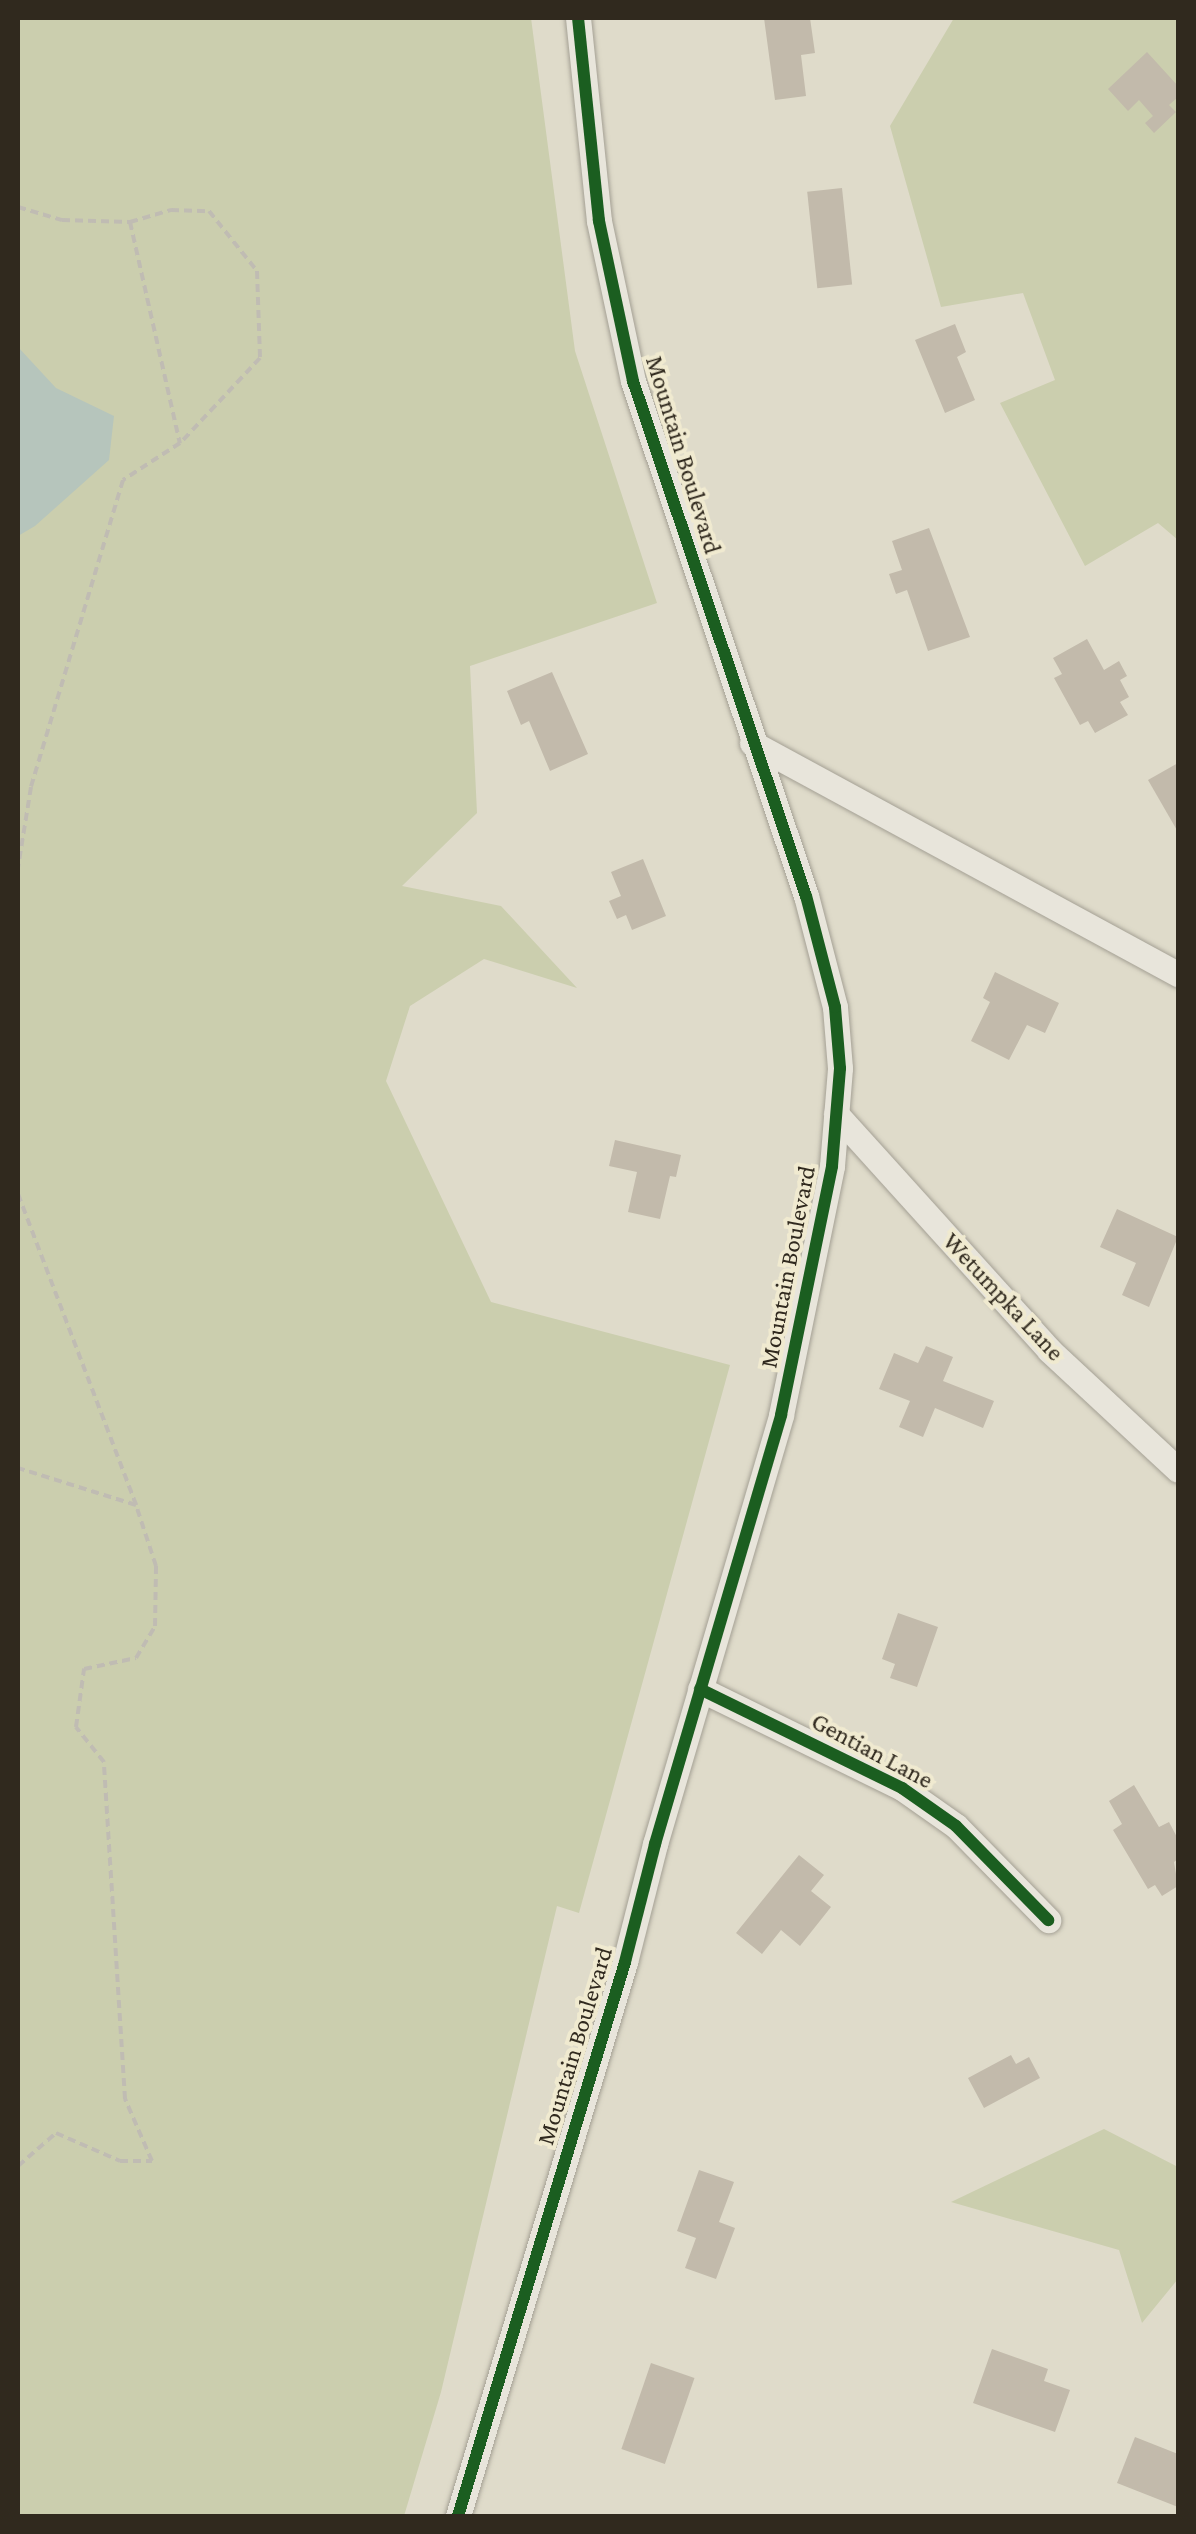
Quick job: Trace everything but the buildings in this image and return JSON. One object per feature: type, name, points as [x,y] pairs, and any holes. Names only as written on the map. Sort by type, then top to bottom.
[{"type":"street","name":"Mountain Boulevard","points":[[458,2516],[625,1962],[781,1415],[832,1166],[840,1068],[836,1006],[806,896],[633,382],[599,221],[578,18]]},
{"type":"street","points":[[752,743],[1178,974]]},
{"type":"street","name":"Wetumpka Lane","points":[[836,1114],[1049,1350],[1178,1470]]},
{"type":"street","name":"Gentian Lane","points":[[700,1689],[902,1788],[956,1826],[1048,1920]]},
{"type":"path","points":[[18,207],[62,220],[130,222],[170,210],[209,210],[257,271],[260,358],[180,443],[123,480],[32,788],[18,867]]},
{"type":"path","points":[[130,222],[180,443]]},
{"type":"path","points":[[18,1194],[156,1566],[155,1626],[136,1658],[84,1668],[76,1727],[104,1762],[126,2099],[152,2161],[120,2160],[56,2133],[18,2166]]},
{"type":"path","points":[[18,1468],[136,1505]]},
{"type":"green space","points":[[18,18],[531,18],[575,351],[657,603],[470,666],[477,813],[402,886],[501,906],[577,988],[484,959],[410,1006],[386,1081],[491,1302],[730,1365],[579,1913],[557,1906],[441,2392],[404,2516],[18,2516]]},
{"type":"green space","points":[[954,18],[1178,18],[1178,540],[1158,523],[1085,566],[1000,403],[1055,380],[1023,293],[941,307],[890,126]]},
{"type":"green space","points":[[1104,2129],[1178,2167],[1178,2279],[1142,2323],[1119,2250],[951,2202]]},
{"type":"shaded area","points":[[18,347],[56,388],[114,416],[109,460],[35,526],[18,536]]},
{"type":"cycle path","points":[[458,2516],[625,1962],[655,1844],[781,1415],[832,1166],[840,1068],[835,1007],[806,896],[633,381],[599,221],[578,18]]},
{"type":"cycle path","points":[[700,1689],[902,1788],[956,1826],[1048,1920]]}]
